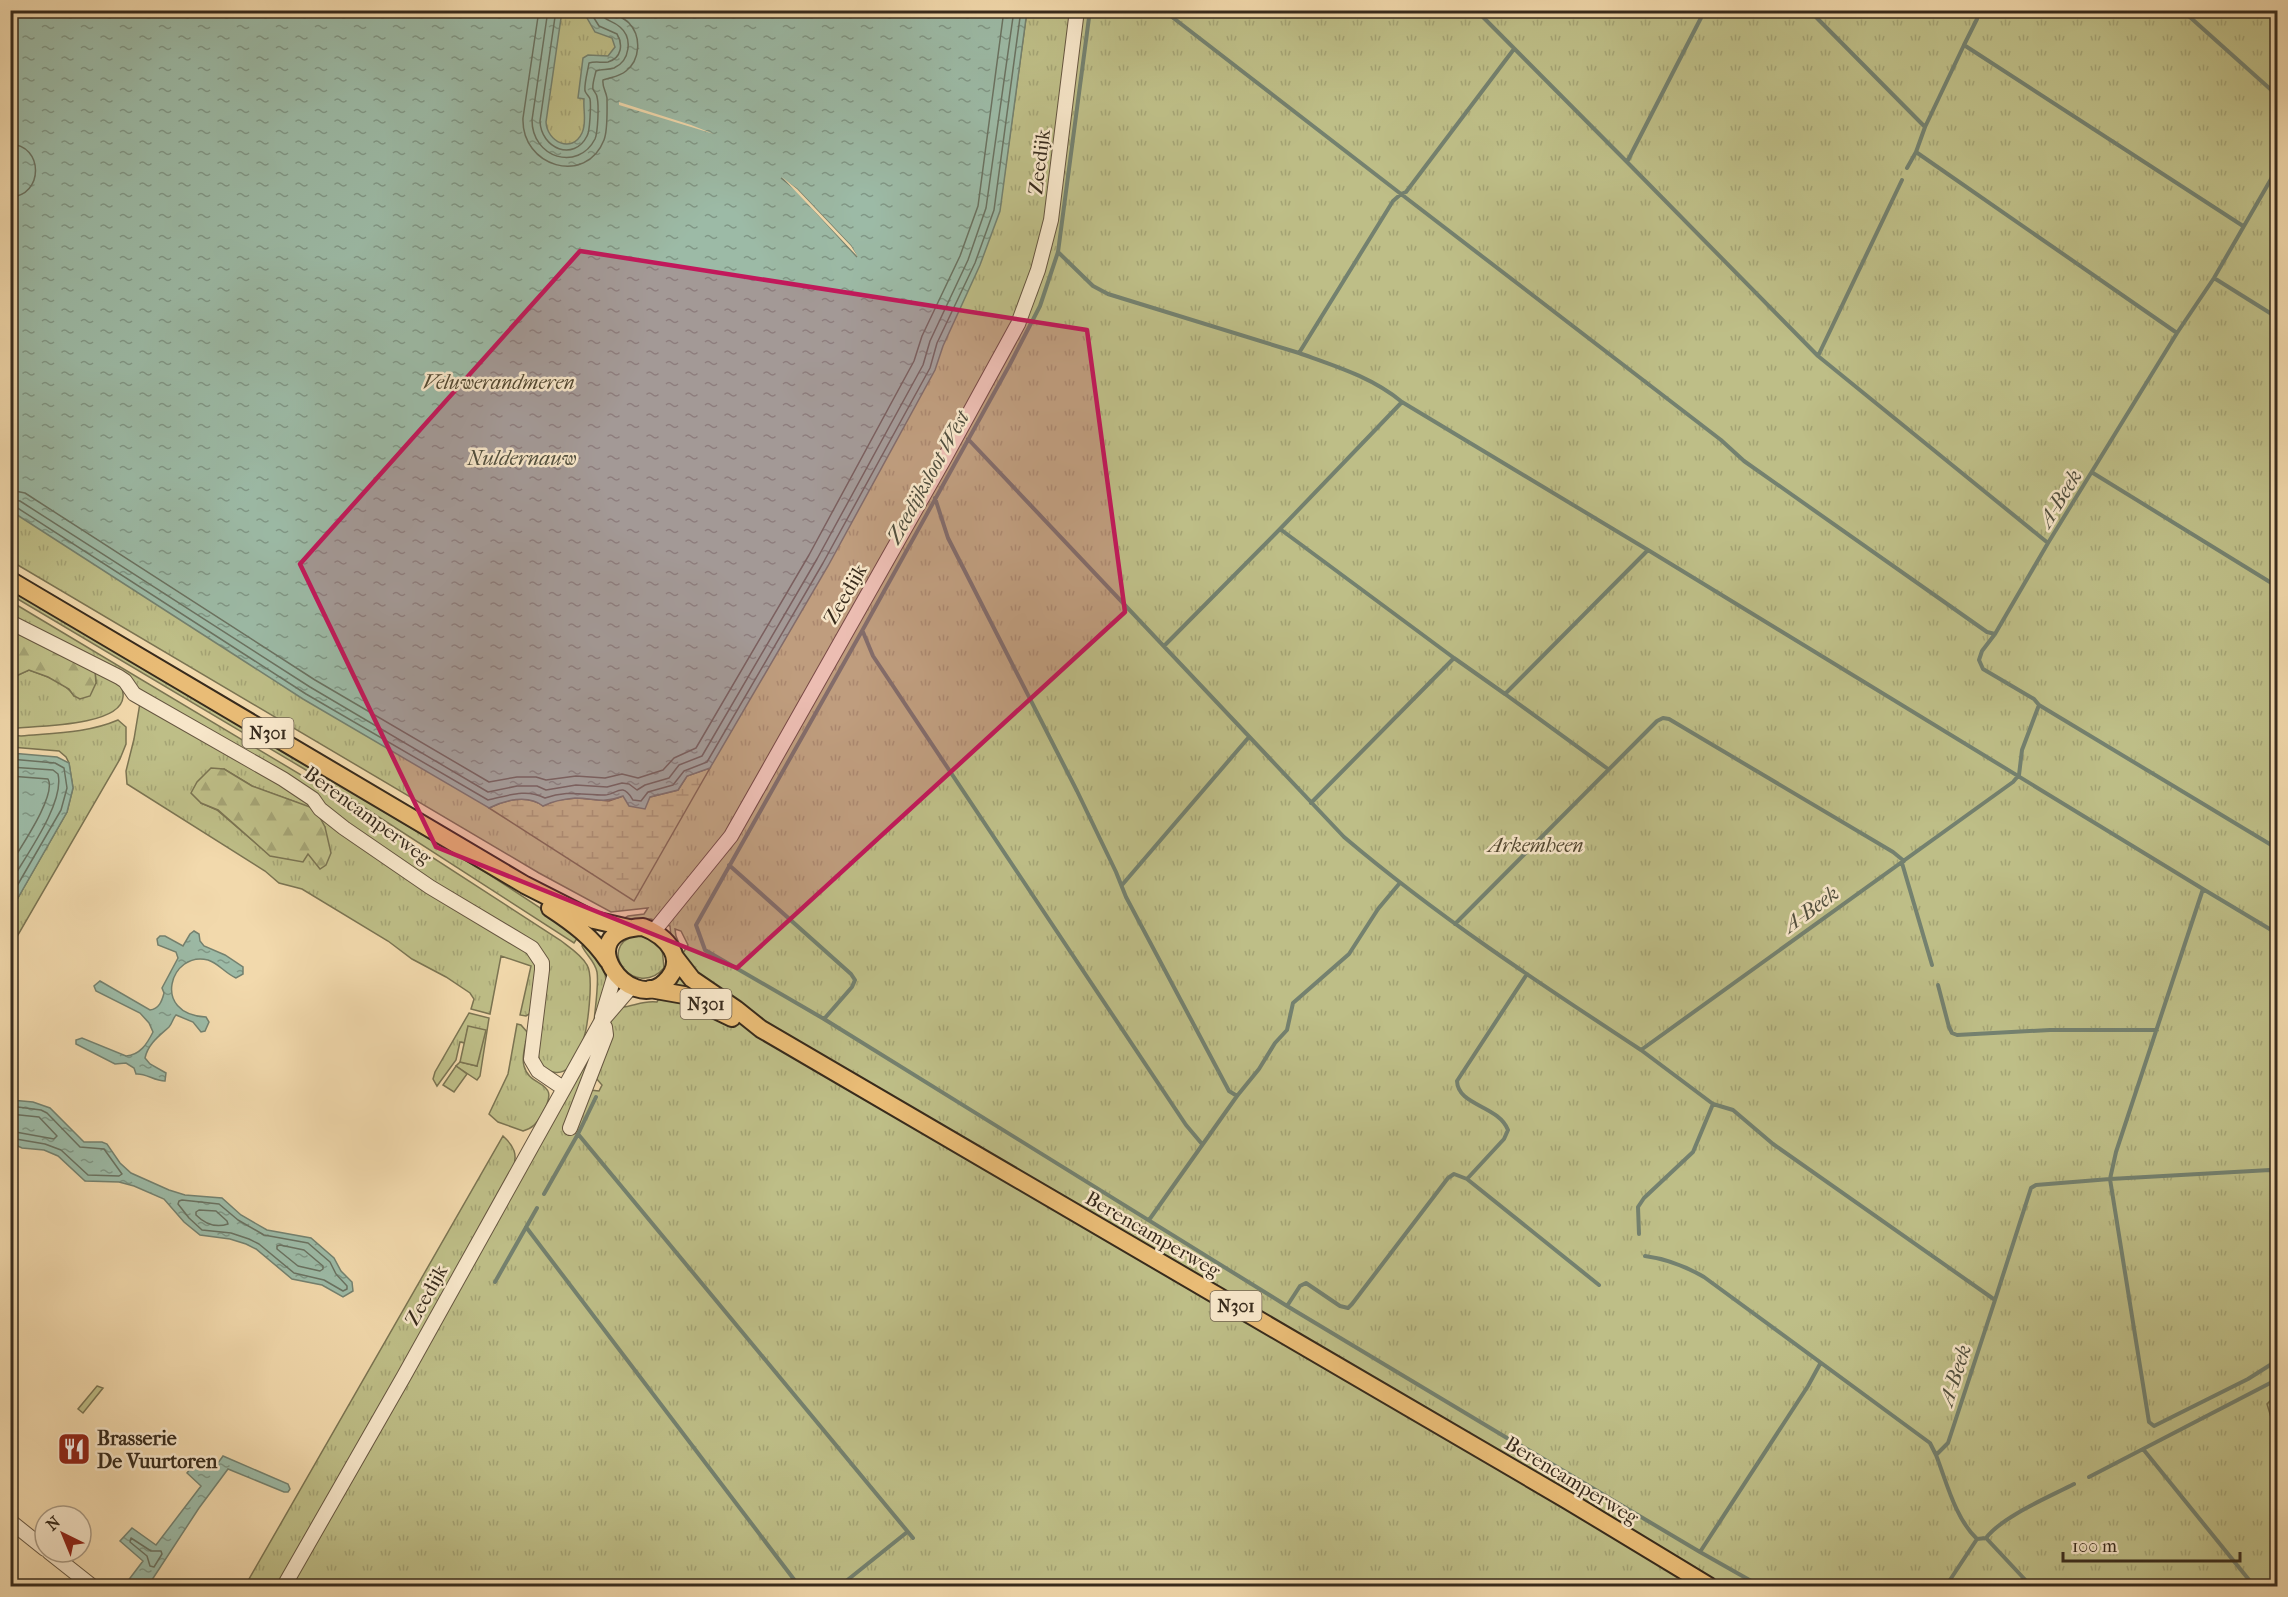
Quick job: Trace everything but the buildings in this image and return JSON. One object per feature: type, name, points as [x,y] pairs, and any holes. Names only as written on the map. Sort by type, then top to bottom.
[{"type":"main road","name":"Berencamperweg","points":[[10,580],[525,885],[594,920],[629,928]]},
{"type":"main road","name":"Berencamperweg","points":[[525,885],[599,946],[612,968]]},
{"type":"main road","points":[[643,927],[654,931],[666,941],[675,957],[672,975],[662,985],[640,987],[623,982],[612,968],[607,950],[610,940],[618,931],[629,928],[643,927]]},
{"type":"main road","name":"Berencamperweg","points":[[675,957],[692,980],[736,1009],[761,1029],[1558,1495],[1709,1587]]},
{"type":"main road","name":"Berencamperweg","points":[[640,987],[684,995],[761,1029]]},
{"type":"street","name":"Zeedijk","points":[[654,931],[731,836],[944,461],[1018,324],[1038,270],[1051,220],[1077,10]]},
{"type":"street","name":"Berencamperweg","points":[[10,622],[119,677],[125,681],[134,694],[283,779],[313,799],[320,809],[372,848],[430,887],[532,948],[542,963],[542,970],[531,1059],[538,1071],[563,1088]]},
{"type":"street","name":"Zeedijk","points":[[601,1022],[612,968]]},
{"type":"street","name":"Zeedijk","points":[[284,1587],[601,1022],[640,987]]},
{"type":"street","name":"Zeedijk","points":[[570,1128],[606,1035],[605,1027],[601,1022]]},
{"type":"street","points":[[10,1521],[33,1539]]},
{"type":"street","points":[[64,1564],[92,1587]]},
{"type":"highlighted area","points":[[580,251],[1087,330],[1125,612],[737,968],[436,847],[300,564]]},
{"type":"green space","name":"Arkemheen","points":[[11,11],[1024,11],[1002,192],[1027,11],[2277,11],[2277,1586],[290,1586],[597,1037],[590,1090],[599,1091],[602,1085],[596,1078],[612,1016],[619,1007],[657,1002],[682,956],[671,937],[670,926],[651,919],[623,919],[644,914],[648,908],[611,912],[539,873],[11,561]],"holes":[[[675,929],[681,931],[688,945],[683,953]]]},
{"type":"green space","points":[[11,588],[490,875],[580,934],[574,943],[306,770],[11,595]]},
{"type":"green space","points":[[10,601],[353,806],[575,951],[587,965],[590,991],[584,1036],[569,1067],[562,1072],[550,1071],[541,1064],[539,1058],[537,1046],[546,958],[540,948],[432,883],[346,825],[11,618]]},
{"type":"green space","points":[[11,627],[95,671],[96,683],[90,696],[80,699],[74,696],[69,689],[48,677],[29,670],[18,675],[11,684]]},
{"type":"green space","points":[[29,670],[60,683],[74,696],[96,683],[95,671],[118,683],[123,691],[123,697],[119,707],[109,714],[94,719],[77,723],[16,728],[11,726],[11,684],[18,675]]},
{"type":"green space","points":[[140,703],[281,782],[525,949],[536,966],[531,1013],[526,1016],[520,1015],[531,966],[501,956],[490,1014],[471,1009],[474,999],[470,993],[446,977],[412,959],[388,941],[302,889],[279,883],[265,871],[127,784],[126,771]],"holes":[[[224,769],[252,786],[298,803],[325,827],[325,834],[308,854],[271,856],[217,810],[201,803]]]},
{"type":"green space","points":[[118,720],[126,727],[126,744],[120,759],[11,947],[11,910],[67,812],[73,788],[69,763],[59,751],[11,747],[11,735],[71,732],[95,728]]},
{"type":"green space","points":[[211,768],[224,769],[252,786],[310,807],[318,814],[325,827],[331,853],[326,865],[320,869],[308,854],[303,862],[270,856],[218,810],[201,803],[191,793],[197,782]]},
{"type":"green space","points":[[710,768],[634,901],[489,808],[524,799],[543,806],[557,800],[577,798],[609,801],[623,796],[650,797],[678,790],[687,776]]},
{"type":"green space","points":[[636,935],[651,939],[662,948],[664,968],[653,976],[642,978],[632,975],[619,960],[619,950],[624,941]]},
{"type":"green space","points":[[585,939],[602,963],[606,981],[594,1022],[597,972],[582,946]]},
{"type":"green space","points":[[469,1013],[489,1018],[480,1076],[477,1080],[456,1066],[460,1062],[477,1066],[468,1027],[465,1043],[460,1042],[456,1060],[437,1086],[433,1079],[435,1072]]},
{"type":"green space","points":[[517,1024],[528,1033],[523,1054],[527,1073],[547,1090],[549,1096],[541,1116],[532,1127],[523,1131],[498,1122],[489,1114],[508,1074]]},
{"type":"green space","points":[[468,1026],[486,1030],[477,1066],[460,1062]]},
{"type":"green space","points":[[456,1066],[467,1074],[454,1092],[443,1085]]},
{"type":"green space","points":[[503,1136],[514,1151],[513,1169],[279,1586],[245,1586]]},
{"type":"green space","points":[[97,1386],[103,1388],[83,1413],[78,1409]]},
{"type":"green space","points":[[2277,1394],[2277,1437],[2267,1404]]},
{"type":"water","name":"Nuldernauw","points":[[11,11],[562,11],[546,122],[547,129],[555,140],[566,144],[578,139],[584,125],[584,99],[578,98],[583,58],[588,55],[608,56],[615,47],[612,38],[595,32],[583,11],[1027,11],[1000,211],[980,265],[943,346],[935,370],[828,566],[710,768],[687,776],[678,790],[650,797],[645,809],[629,806],[623,796],[604,800],[571,798],[543,806],[524,799],[489,808],[303,699],[11,511],[10,197],[14,169],[10,157]],"holes":[[[781,178],[797,189],[851,246],[857,257],[796,190]]]},
{"type":"water","points":[[11,753],[57,757],[69,763],[73,788],[67,812],[11,910]]},
{"type":"water","points":[[194,931],[199,934],[204,946],[225,955],[243,967],[243,974],[236,978],[212,961],[195,959],[184,964],[176,973],[172,984],[172,995],[177,1005],[188,1013],[206,1017],[209,1022],[205,1031],[201,1032],[193,1022],[176,1015],[169,1027],[151,1044],[145,1058],[150,1064],[166,1073],[165,1081],[136,1074],[134,1068],[126,1063],[115,1064],[76,1044],[76,1040],[82,1038],[126,1056],[135,1054],[142,1048],[153,1032],[149,1023],[140,1013],[96,991],[94,986],[100,981],[150,1010],[156,1008],[164,993],[162,988],[178,958],[176,952],[158,945],[157,939],[165,936],[183,946]]},
{"type":"water","points":[[11,1100],[33,1102],[50,1108],[84,1142],[107,1144],[120,1163],[131,1173],[185,1195],[222,1198],[241,1215],[267,1230],[311,1238],[334,1258],[341,1271],[352,1282],[353,1291],[343,1297],[322,1285],[292,1279],[256,1249],[246,1244],[230,1239],[200,1235],[184,1222],[164,1199],[119,1182],[85,1181],[58,1156],[44,1150],[22,1148],[11,1143]]},
{"type":"water","points":[[223,1456],[288,1484],[290,1489],[284,1492],[228,1469],[199,1508],[148,1586],[124,1586],[143,1561],[120,1541],[132,1528],[156,1545],[201,1486],[187,1473],[197,1460],[213,1470]]},
{"type":"pier","points":[[619,102],[691,125],[714,134],[619,105]]},
{"type":"pier","points":[[782,177],[797,189],[851,246],[858,257]]},
{"type":"waterway","name":"Zeedijksloot West","points":[[1090,10],[1058,252],[1040,306],[862,631],[696,925],[705,950],[824,1019],[1287,1306],[1507,1438]]},
{"type":"waterway","points":[[1163,10],[1401,194],[1406,192],[1514,49]]},
{"type":"waterway","points":[[1476,10],[1627,162],[1705,10]]},
{"type":"waterway","points":[[1809,10],[1925,127]]},
{"type":"waterway","points":[[2182,10],[2278,96]]},
{"type":"waterway","points":[[1964,45],[1977,19]]},
{"type":"waterway","points":[[1916,152],[1925,127],[1964,45],[2243,226]]},
{"type":"waterway","points":[[1907,168],[1916,152],[2177,333]]},
{"type":"waterway","points":[[1627,162],[1818,356],[2048,543]]},
{"type":"waterway","name":"A-Beek","points":[[1946,1586],[1977,1539],[1969,1531],[1957,1511],[1936,1455],[1948,1443],[1995,1300],[1773,1144],[1733,1110],[1713,1104],[1641,1050],[2013,782],[2019,775],[2022,750],[2039,705],[2034,699],[1983,669],[1979,660],[1982,651],[1995,634],[2177,333],[2214,278],[2278,167]]},
{"type":"waterway","points":[[1818,356],[1902,180]]},
{"type":"waterway","points":[[1402,402],[1366,379],[1299,353],[1393,201],[1401,194],[1721,440],[1744,461],[1987,632],[1995,634]]},
{"type":"waterway","points":[[1058,252],[1093,286],[1108,294],[1299,353]]},
{"type":"waterway","points":[[2214,278],[2278,318]]},
{"type":"waterway","points":[[1280,529],[1402,402],[1648,550],[1505,694],[1454,658]]},
{"type":"waterway","points":[[968,439],[1344,837],[1452,921],[1641,1050]]},
{"type":"waterway","points":[[2093,473],[2278,587]]},
{"type":"waterway","points":[[935,498],[948,538],[1077,791],[1126,897],[1229,1091],[1237,1096]]},
{"type":"waterway","points":[[1164,646],[1280,529],[1454,658],[1311,803]]},
{"type":"waterway","points":[[1648,550],[2203,889]]},
{"type":"waterway","points":[[863,632],[873,656],[1186,1125],[1202,1144]]},
{"type":"waterway","points":[[1505,694],[1608,769]]},
{"type":"waterway","points":[[2039,705],[2278,849]]},
{"type":"waterway","points":[[1455,924],[1657,721],[1663,718],[1669,719],[1893,852],[1904,861]]},
{"type":"waterway","points":[[1122,885],[1249,737]]},
{"type":"waterway","points":[[1902,863],[1932,965]]},
{"type":"waterway","points":[[729,865],[855,980],[852,987],[824,1019]]},
{"type":"waterway","points":[[1149,1220],[1237,1096],[1259,1069],[1275,1043],[1287,1030],[1293,1003],[1349,954],[1378,909],[1399,884]]},
{"type":"waterway","points":[[1995,1300],[2031,1188],[2036,1185],[2110,1179],[2116,1152],[2203,889],[2278,934]]},
{"type":"waterway","points":[[1287,1306],[1300,1286],[1306,1283],[1340,1306],[1348,1308],[1448,1178],[1454,1174],[1467,1179],[1504,1139],[1508,1130],[1503,1122],[1496,1115],[1464,1096],[1457,1081],[1527,974]]},
{"type":"waterway","points":[[1938,985],[1949,1027],[1952,1033],[1957,1035],[2050,1030],[2157,1030]]},
{"type":"waterway","points":[[544,1194],[596,1097]]},
{"type":"waterway","points":[[1639,1234],[1638,1207],[1644,1198],[1693,1152],[1713,1104]]},
{"type":"waterway","points":[[578,1134],[913,1538]]},
{"type":"waterway","points":[[2278,1171],[2110,1179],[2149,1422],[2154,1426],[2248,1379],[2278,1360]]},
{"type":"waterway","points":[[1467,1179],[1599,1285]]},
{"type":"waterway","points":[[495,1282],[537,1208]]},
{"type":"waterway","points":[[526,1227],[799,1586]]},
{"type":"waterway","points":[[1645,1256],[1676,1264],[1704,1277],[1930,1443],[1936,1455]]},
{"type":"waterway","points":[[1760,1586],[1700,1552],[1820,1364]]},
{"type":"waterway","points":[[2254,1586],[2143,1449],[2278,1379]]},
{"type":"waterway","points":[[1520,1445],[1700,1552]]},
{"type":"waterway","points":[[2089,1477],[2143,1449]]},
{"type":"waterway","points":[[1986,1538],[2003,1522],[2074,1484]]},
{"type":"waterway","points":[[840,1586],[906,1533]]},
{"type":"waterway","points":[[1977,1539],[1986,1538],[2031,1586]]},
{"type":"place","name":"Brasserie De Vuurtoren","points":[[74,1449]]},
{"type":"park label","name":"Veluwerandmeren","points":[[499,382]]}]
